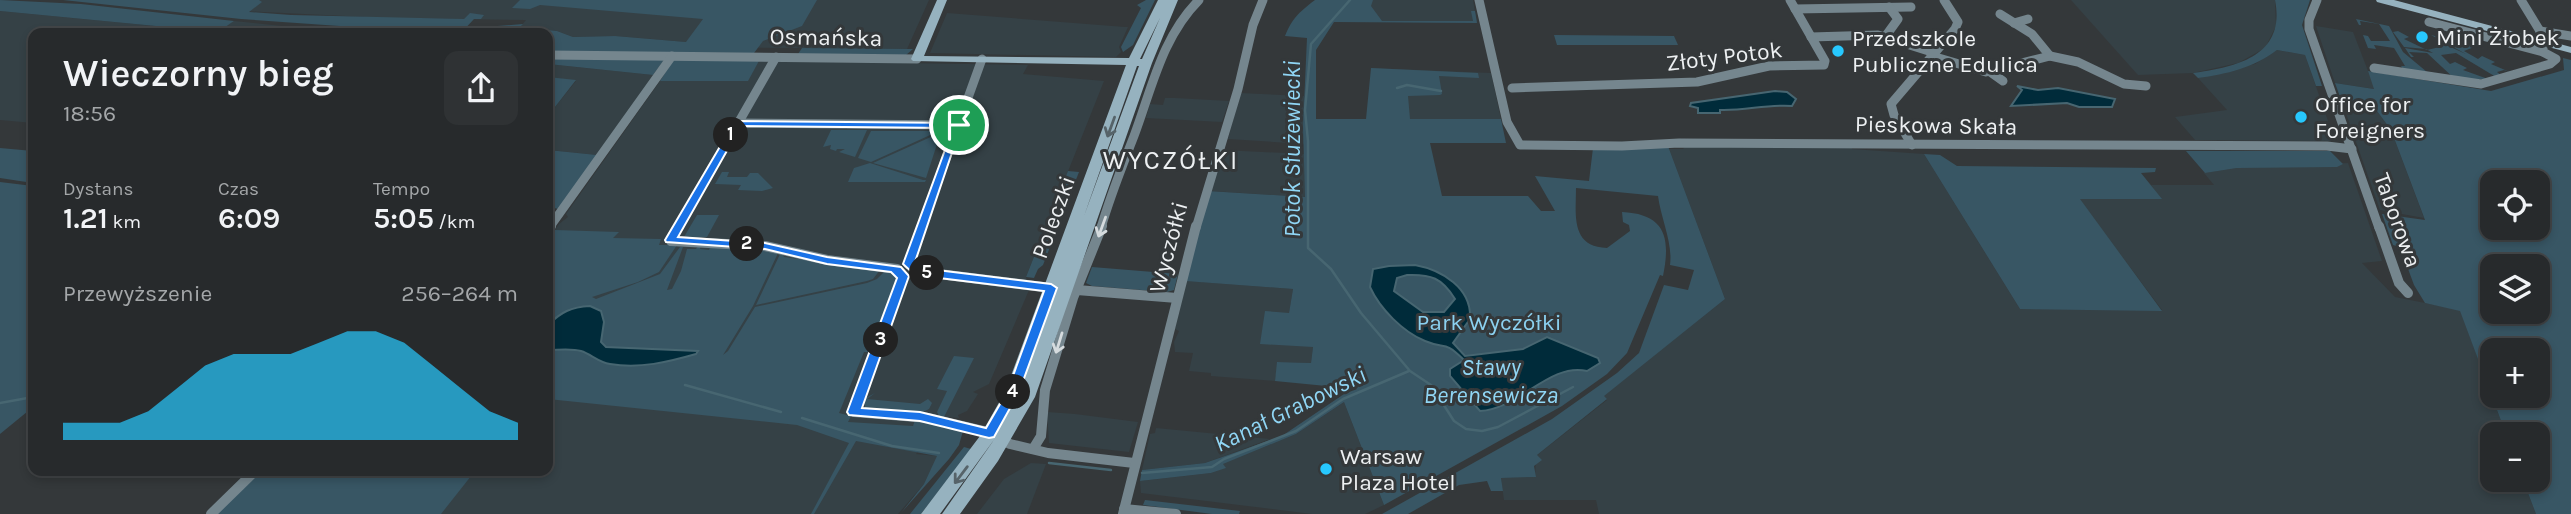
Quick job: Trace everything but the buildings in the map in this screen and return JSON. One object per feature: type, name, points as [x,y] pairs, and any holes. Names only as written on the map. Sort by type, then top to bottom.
[{"type":"main road","points":[[917,58],[942,0]]},
{"type":"main road","name":"Poleczki","points":[[930,514],[996,437],[1019,415],[1037,374],[1060,298],[1163,0]]},
{"type":"main road","name":"Poleczki","points":[[951,514],[996,437],[1051,288],[1140,63],[1173,0]]},
{"type":"main road","points":[[2381,0],[2544,48],[2571,50]]},
{"type":"main road","name":"Osmańska","points":[[917,58],[1140,63]]},
{"type":"street","name":"Poleczki","points":[[1033,449],[1041,436],[1045,390],[1073,298],[1161,55],[1189,9],[1199,0]]},
{"type":"street","name":"Wyczółki","points":[[1124,511],[1134,463],[1212,166],[1241,75],[1251,27],[1263,0]]},
{"type":"street","name":"Pieskowa Skała","points":[[1479,0],[1507,122],[1520,145],[1622,146],[1679,143],[2328,146],[2352,149]]},
{"type":"street","name":"Złoty Potok","points":[[1512,88],[1697,82],[1769,66],[1822,65],[1825,62],[1790,0]]},
{"type":"street","points":[[1912,145],[1894,115],[1891,104],[1955,29],[1958,22],[1944,0]]},
{"type":"street","name":"Taborowa","points":[[2317,0],[2309,20],[2309,29],[2399,283],[2408,293]]},
{"type":"street","points":[[2521,0],[2540,31],[2544,48]]},
{"type":"street","points":[[1795,9],[1911,6]]},
{"type":"street","points":[[1885,37],[1898,19],[1889,7]]},
{"type":"street","points":[[2000,15],[2035,36],[2050,56]]},
{"type":"street","points":[[2014,23],[2028,19]]},
{"type":"street","points":[[2374,68],[2481,84],[2555,61],[2544,48],[2429,22]]},
{"type":"street","points":[[2540,31],[2571,36]]},
{"type":"street","points":[[1811,37],[1885,37],[1978,71],[1989,71],[2050,56],[2078,62],[2124,84],[2146,86]]},
{"type":"street","name":"Osmańska","points":[[553,55],[775,59],[917,58]]},
{"type":"street","points":[[553,223],[672,56]]},
{"type":"street","points":[[775,59],[670,239],[673,242],[765,246],[900,273],[912,268],[1051,288]]},
{"type":"street","points":[[912,268],[982,59]]},
{"type":"street","points":[[1989,71],[2003,81]]},
{"type":"street","points":[[738,123],[959,125]]},
{"type":"street","points":[[900,273],[854,412],[920,416],[1033,449],[1071,457],[1134,463]]},
{"type":"street","points":[[1077,290],[1177,299]]},
{"type":"street","points":[[211,514],[250,476]]},
{"type":"street","points":[[1124,511],[1176,514]]},
{"type":"shaded area","points":[[259,0],[929,0],[907,49],[685,47],[686,42],[615,36],[573,37],[553,31],[553,28],[520,27],[526,20],[385,18],[242,11]]},
{"type":"shaded area","points":[[1354,0],[1473,0],[1477,23],[1375,22]]},
{"type":"shaded area","points":[[2071,0],[2275,0],[2276,26],[2265,48],[2238,63],[2193,73],[2138,75]]},
{"type":"shaded area","points":[[0,11],[176,28],[28,28],[28,123],[0,120]]},
{"type":"shaded area","points":[[947,13],[1128,27],[1119,47],[1121,52],[1116,57],[930,53]]},
{"type":"shaded area","points":[[234,21],[300,28],[224,28]]},
{"type":"shaded area","points":[[2316,26],[2353,32],[2375,89],[2335,83]]},
{"type":"shaded area","points":[[2277,50],[2305,55],[2335,141],[2195,140],[2175,117],[2227,110],[2198,78],[2255,64]]},
{"type":"shaded area","points":[[759,61],[1028,65],[1023,74],[1104,81],[1026,277],[1027,281],[1032,283],[989,384],[973,392],[978,394],[967,411],[958,415],[959,418],[944,417],[916,454],[938,456],[924,484],[898,514],[436,514],[468,476],[553,476],[553,233],[568,217],[566,214],[660,81],[747,81]]},
{"type":"shaded area","points":[[553,65],[653,75],[597,155],[553,151],[553,110],[576,81],[553,78]]},
{"type":"shaded area","points":[[1371,68],[1491,73],[1501,119],[1410,119]]},
{"type":"shaded area","points":[[1240,93],[1304,96],[1305,144],[1228,139]]},
{"type":"shaded area","points":[[1165,98],[1229,101],[1222,122],[1146,118],[1150,104],[1163,105]]},
{"type":"shaded area","points":[[2343,105],[2377,111],[2391,130],[2424,218],[2380,210]]},
{"type":"shaded area","points":[[1851,146],[1852,149],[1924,154],[2020,309],[2162,310],[2079,199],[2160,199],[2151,185],[2214,185],[2204,173],[2237,168],[2348,163],[2382,261],[2362,263],[2395,297],[2460,310],[2480,364],[2480,408],[2496,408],[2502,422],[2480,422],[2480,492],[2528,492],[2536,514],[1599,514],[1596,500],[1504,500],[1501,478],[1535,477],[1536,456],[1607,400],[1603,396],[1725,299],[1669,149]]},
{"type":"shaded area","points":[[1222,150],[1305,154],[1305,197],[1211,191]]},
{"type":"shaded area","points":[[1187,281],[1293,289],[1289,313],[1313,347],[1311,363],[1278,362],[1275,381],[1211,376],[1211,373],[1189,371],[1193,353],[1175,352],[1174,342],[1179,331],[1175,329]]},
{"type":"shaded area","points":[[1344,402],[1384,505],[1365,514],[1312,514],[1141,493],[1140,481],[1211,473],[1225,468],[1222,464],[1296,434]]},
{"type":"shaded area","points":[[1047,412],[1138,422],[1129,452],[1049,443]]},
{"type":"shaded area","points":[[1156,428],[1270,439],[1205,463],[1142,470],[1150,434],[1155,433]]},
{"type":"shaded area","points":[[1031,463],[1046,464],[1027,514],[977,514],[1004,479]]},
{"type":"green space","points":[[0,0],[81,4],[234,21],[224,28],[176,28],[0,11]]},
{"type":"green space","points":[[63,0],[259,0],[262,2],[249,12],[464,19],[470,13],[484,15],[481,19],[474,19],[466,28],[368,28],[241,19]]},
{"type":"green space","points":[[520,0],[817,0],[802,26],[763,41],[754,53],[553,52],[553,31],[573,37],[615,36],[686,42],[703,19],[540,5],[530,9],[512,8]]},
{"type":"green space","points":[[1146,0],[1155,0],[1133,45],[1123,52],[1121,47],[1141,8],[1137,5]]},
{"type":"green space","name":"Park Wyczółki","points":[[1315,0],[1373,0],[1371,6],[1382,21],[1473,21],[1471,11],[1475,11],[1477,23],[1334,22],[1316,50],[1316,119],[1366,119],[1371,68],[1478,73],[1479,78],[1439,76],[1442,94],[1408,96],[1410,119],[1501,119],[1506,143],[1430,143],[1442,196],[1528,196],[1541,211],[1555,211],[1535,176],[1589,181],[1593,148],[1668,146],[1725,299],[1604,396],[1607,399],[1537,455],[1542,460],[1534,466],[1536,477],[1501,478],[1503,491],[1491,491],[1487,481],[1459,485],[1408,514],[1382,514],[1552,419],[1617,373],[1639,353],[1664,285],[1688,290],[1694,270],[1670,265],[1670,248],[1658,196],[1576,188],[1576,218],[1581,235],[1587,242],[1607,248],[1630,231],[1629,225],[1623,222],[1622,212],[1648,217],[1662,230],[1665,239],[1663,276],[1660,275],[1627,353],[1607,374],[1562,406],[1384,505],[1344,402],[1296,434],[1223,464],[1226,468],[1211,473],[1140,481],[1142,470],[1205,463],[1282,436],[1344,394],[1357,389],[1275,381],[1277,362],[1311,363],[1313,347],[1260,344],[1265,311],[1289,313],[1293,289],[1185,281],[1208,191],[1305,197],[1303,126],[1307,38],[1285,36],[1296,16]]},
{"type":"green space","points":[[2275,0],[2310,0],[2302,25],[2322,86],[2316,86],[2305,55],[2277,50],[2249,66],[2229,72],[2198,78],[2193,73],[2226,67],[2255,55],[2273,34],[2276,19]]},
{"type":"green space","points":[[2356,19],[2389,26],[2403,52],[2427,72],[2404,71],[2401,66],[2405,66],[2394,48],[2374,45],[2376,49],[2368,48],[2363,35],[2368,36],[2371,41],[2390,41],[2379,24],[2360,21],[2359,25]]},
{"type":"green space","points":[[523,24],[520,27],[529,28],[484,28]]},
{"type":"green space","points":[[2398,31],[2409,37],[2404,39],[2425,49],[2404,47],[2393,32]]},
{"type":"green space","points":[[1554,35],[1674,36],[1678,45],[1557,45]]},
{"type":"green space","points":[[2431,35],[2471,45],[2474,47],[2464,51],[2478,59],[2482,56],[2495,62],[2491,64],[2512,73],[2504,70],[2497,72],[2502,76],[2496,77],[2456,53],[2441,55],[2450,64],[2455,62],[2467,68],[2463,70],[2488,79],[2456,80],[2427,53],[2409,52],[2414,57],[2411,57],[2405,48],[2433,53],[2428,50],[2444,46],[2437,41],[2466,54]]},
{"type":"green space","points":[[802,48],[913,49],[906,55],[798,54]]},
{"type":"green space","points":[[553,58],[664,60],[653,75],[553,65]]},
{"type":"green space","points":[[2563,58],[2571,60],[2571,514],[2536,514],[2528,492],[2550,492],[2550,422],[2502,422],[2496,408],[2550,408],[2550,338],[2480,338],[2480,364],[2460,311],[2425,303],[2414,285],[2400,247],[2393,245],[2382,214],[2425,220],[2391,130],[2377,111],[2343,105],[2335,83],[2374,89],[2368,71],[2491,91],[2564,70]]},
{"type":"green space","points":[[673,60],[759,61],[748,81],[660,81]]},
{"type":"green space","points":[[553,78],[576,80],[553,110]]},
{"type":"green space","points":[[831,130],[867,130],[855,157],[839,152],[845,149],[836,151],[830,149],[831,145],[823,147]]},
{"type":"green space","points":[[871,131],[939,131],[871,162],[858,158]]},
{"type":"green space","points":[[944,131],[940,135],[926,178],[873,163]]},
{"type":"green space","points":[[0,148],[28,151],[28,182],[0,178]]},
{"type":"green space","points":[[553,151],[597,155],[559,209],[553,208]]},
{"type":"green space","points":[[2186,151],[2330,151],[2343,164],[2337,167],[2237,168],[2205,173]]},
{"type":"green space","points":[[1924,154],[1940,155],[1957,166],[2156,168],[2155,172],[2141,173],[2162,199],[2080,199],[2162,311],[2020,309]]},
{"type":"green space","points":[[870,163],[926,180],[848,182],[854,168]]},
{"type":"green space","points":[[1068,171],[1079,172],[1061,218],[1050,217]]},
{"type":"green space","points":[[722,172],[729,172],[727,177],[747,177],[750,173],[758,173],[773,188],[762,191],[738,190],[741,185],[715,184]]},
{"type":"green space","points":[[0,182],[28,185],[28,411],[0,434]]},
{"type":"green space","points":[[697,215],[719,215],[707,237],[684,237]]},
{"type":"green space","points":[[1047,224],[1059,224],[1043,265],[1034,278],[1026,277]]},
{"type":"green space","points":[[555,230],[619,232],[613,238],[661,239],[659,245],[677,245],[659,272],[592,297],[596,299],[660,274],[680,247],[683,247],[667,290],[672,289],[681,271],[687,249],[696,249],[701,245],[700,249],[709,250],[711,245],[779,251],[753,306],[723,355],[755,307],[867,283],[877,279],[885,271],[892,272],[897,278],[871,344],[874,346],[872,352],[864,352],[839,413],[851,416],[848,422],[913,426],[915,420],[963,431],[959,445],[901,513],[924,484],[937,456],[856,441],[814,514],[811,514],[849,443],[797,425],[553,400]]},
{"type":"green space","points":[[781,252],[784,257],[880,270],[873,279],[867,281],[756,305]]},
{"type":"green space","points":[[1092,267],[1178,274],[1174,290],[1167,292],[1092,286],[1086,283]]},
{"type":"green space","points":[[954,356],[974,358],[944,417],[939,416],[937,412],[947,391],[937,389]]},
{"type":"green space","points":[[875,393],[867,399],[920,404],[928,399],[932,403],[929,409],[923,412],[865,408],[864,399]]},
{"type":"green space","points":[[964,447],[971,449],[921,514],[910,514]]},
{"type":"green space","points":[[255,476],[471,476],[441,514],[217,514]]},
{"type":"green space","points":[[1145,500],[1240,511],[1239,514],[1212,514],[1143,505]]},
{"type":"water","points":[[2017,86],[2038,90],[2058,88],[2115,99],[2112,107],[2079,107],[2067,103],[2011,106],[2022,90]]},
{"type":"water","points":[[1775,91],[1787,92],[1796,99],[1792,106],[1698,113],[1698,108],[1690,106],[1691,103]]},
{"type":"water","name":"Stawy Berensewicza","points":[[1389,266],[1425,267],[1445,276],[1461,290],[1466,298],[1470,319],[1453,343],[1465,356],[1523,349],[1547,337],[1598,358],[1600,363],[1587,371],[1560,373],[1508,403],[1480,411],[1450,376],[1450,369],[1464,360],[1448,347],[1432,344],[1409,332],[1393,319],[1374,295],[1370,287],[1373,269]],"holes":[[[1415,275],[1435,279],[1450,292],[1455,299],[1444,312],[1423,312],[1394,291],[1397,278]]]},
{"type":"water","points":[[590,306],[601,311],[604,322],[601,342],[606,347],[698,351],[696,354],[664,362],[632,366],[606,363],[577,350],[553,350],[553,321],[577,308]]},
{"type":"waterway","name":"Potok Służewiecki","points":[[1350,0],[1311,44],[1305,110],[1308,141],[1308,248],[1331,269],[1361,313],[1410,371],[1431,385],[1454,421],[1466,429],[1482,431],[1498,427],[1573,387]]},
{"type":"waterway","points":[[1397,88],[1407,85],[1441,91]]},
{"type":"waterway","name":"Kanał Grabowski","points":[[1142,473],[1212,467],[1224,459],[1296,431],[1343,399],[1409,371]]},
{"type":"waterway","name":"Kanał Grabowski","points":[[685,385],[781,412]]},
{"type":"waterway","name":"Kanał Grabowski","points":[[0,403],[28,398]]},
{"type":"waterway","name":"Kanał Grabowski","points":[[802,418],[892,446],[939,453]]},
{"type":"waterway","name":"Kanał Grabowski","points":[[1049,463],[1111,470]]},
{"type":"place","name":"Mini Żłobek","points":[[2422,37]]},
{"type":"place","name":"Przedszkole Publiczne Edulica","points":[[1838,51]]},
{"type":"place","name":"Office for Foreigners","points":[[2301,117]]},
{"type":"place","name":"Warsaw Plaza Hotel","points":[[1326,469]]},
{"type":"district","name":"WYCZÓŁKI","points":[[1171,160]]},
{"type":"route","points":[[738,123],[959,125],[908,264],[916,268],[915,271],[1051,288],[1013,392],[989,433],[920,416],[854,412],[903,276],[896,273],[897,269],[827,260],[765,246],[670,240],[738,123]]}]
